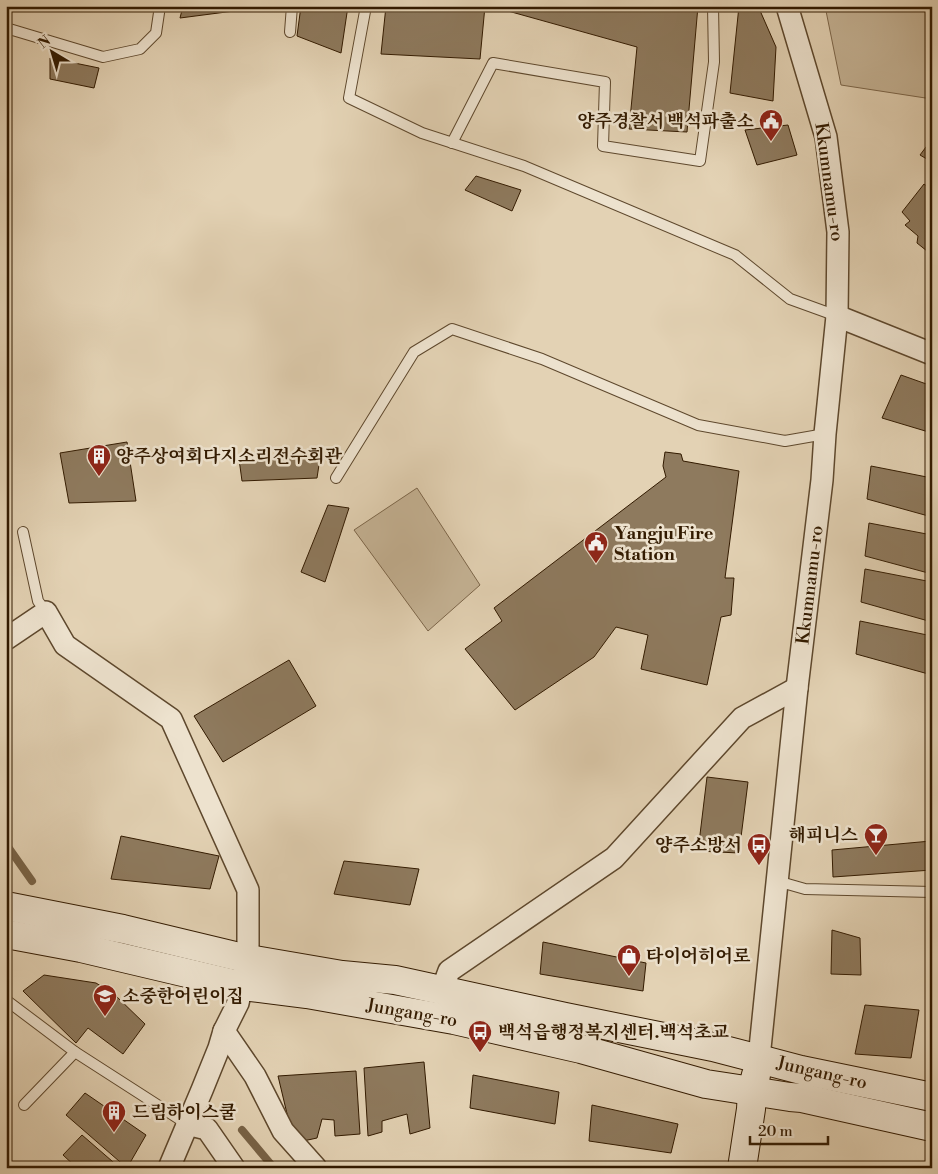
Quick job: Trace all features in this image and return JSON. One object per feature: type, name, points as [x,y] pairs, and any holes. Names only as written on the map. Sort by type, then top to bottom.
[{"type":"main road","name":"Jungang-ro","points":[[6,906],[123,929],[248,959],[342,975],[395,980],[713,1047],[800,1070],[932,1097]]},
{"type":"main road","name":"Jungang-ro","points":[[6,934],[81,948],[242,986],[307,994],[454,1020],[581,1049],[706,1084],[802,1098],[932,1128]]},
{"type":"main road","name":"Kkumnamu-ro","points":[[742,1168],[752,1092],[759,1058]]},
{"type":"street","name":"Kkumnamu-ro","points":[[759,1058],[797,688],[822,480],[837,316],[838,232],[826,137],[787,6]]},
{"type":"street","points":[[837,316],[932,354]]},
{"type":"street","points":[[6,639],[46,612],[65,645],[171,719],[248,890],[248,959],[238,1003],[221,1039],[169,1168]]},
{"type":"street","points":[[442,990],[450,971],[614,858],[742,718],[797,688]]},
{"type":"street","points":[[221,1039],[255,1076],[282,1131],[316,1168]]},
{"type":"street","points":[[187,1124],[207,1129],[234,1168]]},
{"type":"lane","points":[[6,28],[103,57],[140,49],[156,33],[160,6]]},
{"type":"lane","points":[[290,32],[292,6]]},
{"type":"lane","points":[[366,6],[349,98],[422,133],[524,166],[735,255],[790,299],[837,316]]},
{"type":"lane","points":[[452,143],[493,63],[605,82],[603,146],[700,161],[714,62],[713,6]]},
{"type":"lane","points":[[336,478],[414,352],[452,329],[542,358],[698,425],[785,441],[825,434]]},
{"type":"lane","points":[[23,532],[38,601],[46,612]]},
{"type":"lane","points":[[777,881],[805,889],[932,892]]},
{"type":"lane","points":[[6,1000],[75,1052],[187,1124]]},
{"type":"lane","points":[[24,1105],[75,1052]]},
{"type":"shaded area","points":[[825,6],[932,6],[932,99],[841,85]]},
{"type":"shaded area","points":[[417,488],[480,585],[428,631],[354,530]]},
{"type":"building","points":[[50,6],[86,6],[85,10]]},
{"type":"building","points":[[183,6],[234,6],[234,11],[180,18]]},
{"type":"building","points":[[301,6],[348,6],[341,53],[297,36]]},
{"type":"building","points":[[386,6],[485,6],[480,59],[381,54]]},
{"type":"building","points":[[490,6],[698,6],[687,132],[629,129],[637,47]]},
{"type":"building","points":[[739,6],[758,6],[776,47],[773,101],[730,93]]},
{"type":"building","points":[[50,58],[99,68],[94,88],[50,79]]},
{"type":"building","name":"양주경찰서 백석파출소","points":[[788,125],[797,155],[757,165],[745,130]]},
{"type":"building","points":[[932,139],[932,162],[920,155]]},
{"type":"building","points":[[476,176],[521,190],[512,211],[465,190]]},
{"type":"building","points":[[924,184],[932,190],[932,255],[917,243],[918,236],[905,225],[910,221],[902,212]]},
{"type":"building","points":[[901,375],[932,386],[932,433],[882,418]]},
{"type":"building","name":"양주상여회다지소리전수회관","points":[[127,442],[136,501],[69,503],[60,453]]},
{"type":"building","points":[[665,452],[681,454],[683,461],[739,471],[725,578],[734,578],[731,615],[721,617],[707,685],[641,669],[648,635],[616,627],[594,657],[515,710],[465,649],[502,621],[494,608],[666,477],[663,466]]},
{"type":"building","points":[[320,458],[317,478],[242,481],[239,459]]},
{"type":"building","points":[[871,466],[932,478],[932,517],[867,499]]},
{"type":"building","points":[[328,505],[349,508],[325,582],[301,572]]},
{"type":"building","points":[[869,523],[932,535],[932,574],[865,556]]},
{"type":"building","points":[[865,569],[932,582],[932,622],[861,602]]},
{"type":"building","points":[[860,621],[932,636],[932,675],[856,654]]},
{"type":"building","points":[[289,660],[316,706],[223,762],[194,716]]},
{"type":"building","points":[[707,777],[748,782],[739,853],[698,851]]},
{"type":"building","points":[[121,836],[219,856],[210,889],[111,879]]},
{"type":"building","points":[[931,841],[932,870],[833,877],[832,850]]},
{"type":"building","points":[[344,861],[419,869],[410,905],[334,894]]},
{"type":"building","points":[[832,930],[860,938],[861,975],[831,974]]},
{"type":"building","points":[[543,942],[646,963],[643,991],[540,974]]},
{"type":"building","points":[[44,975],[96,983],[115,995],[145,1024],[123,1054],[88,1028],[76,1043],[23,991]]},
{"type":"building","points":[[865,1005],[919,1010],[911,1058],[855,1054]]},
{"type":"building","points":[[424,1062],[430,1128],[410,1134],[407,1114],[382,1121],[382,1132],[368,1136],[364,1068]]},
{"type":"building","points":[[356,1071],[360,1134],[335,1136],[334,1120],[322,1119],[317,1138],[294,1143],[278,1076]]},
{"type":"building","points":[[473,1075],[559,1092],[555,1124],[470,1108]]},
{"type":"building","name":"드림하이스쿨","points":[[85,1093],[146,1135],[127,1168],[66,1115]]},
{"type":"building","points":[[592,1105],[678,1124],[671,1153],[589,1141]]},
{"type":"building","points":[[82,1135],[120,1168],[77,1168],[63,1155]]},
{"type":"waterway","points":[[6,844],[32,881]]},
{"type":"waterway","points":[[242,1130],[274,1168]]},
{"type":"place","name":"양주경찰서 백석파출소","points":[[771,142]]},
{"type":"place","name":"양주상여회다지소리전수회관","points":[[99,477]]},
{"type":"place","name":"Yangju Fire Station","points":[[596,564]]},
{"type":"place","name":"해피니스","points":[[876,856]]},
{"type":"place","name":"양주소방서","points":[[759,866]]},
{"type":"place","name":"타이어히어로","points":[[629,977]]},
{"type":"place","name":"소중한어린이집","points":[[105,1017]]},
{"type":"place","name":"백석읍행정복지센터.백석초교","points":[[480,1053]]},
{"type":"place","name":"드림하이스쿨","points":[[114,1133]]}]
